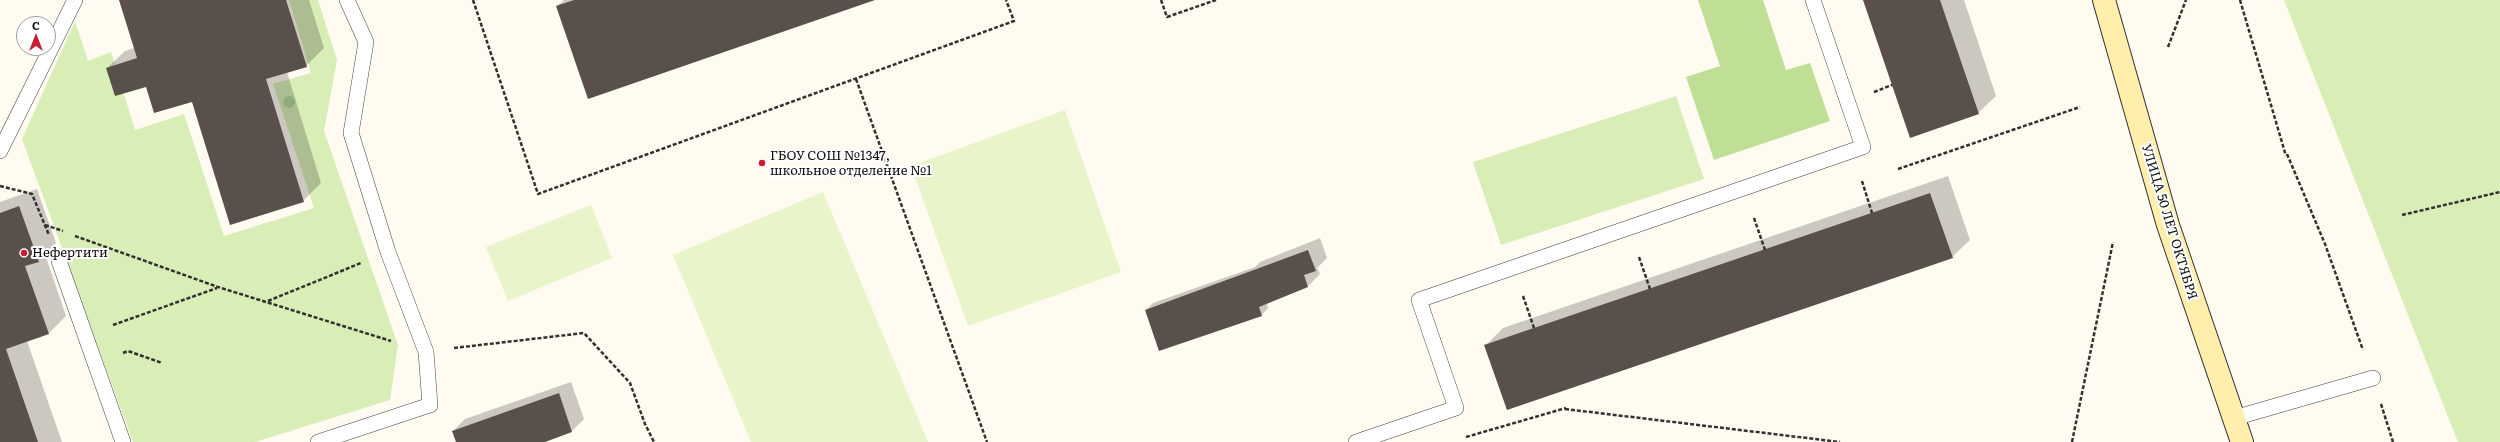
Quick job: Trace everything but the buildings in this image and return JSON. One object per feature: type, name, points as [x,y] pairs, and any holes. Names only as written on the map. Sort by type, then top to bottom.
[{"type":"street","name":"УЛИЦА 50 ЛЕТ ОКТЯБРЯ","points":[[2104,0],[2168,225],[2242,442]]},
{"type":"lane","points":[[0,151],[75,0]]},
{"type":"lane","points":[[318,442],[430,405],[426,352],[388,252],[351,133],[366,42],[347,0]]},
{"type":"lane","points":[[1356,442],[1456,408],[1419,300],[1863,147],[1813,0]]},
{"type":"lane","points":[[59,261],[123,442]]},
{"type":"lane","points":[[2234,418],[2373,378]]},
{"type":"path","points":[[473,0],[538,194],[1014,21],[1006,0]]},
{"type":"path","points":[[1161,0],[1167,17],[1216,0]]},
{"type":"path","points":[[2168,47],[2186,0]]},
{"type":"path","points":[[2240,0],[2287,155],[2325,244],[2373,378],[2393,442]]},
{"type":"path","points":[[856,79],[987,442]]},
{"type":"path","points":[[1872,92],[1892,85]]},
{"type":"path","points":[[1898,169],[2080,107]]},
{"type":"path","points":[[1862,181],[1872,213]]},
{"type":"path","points":[[0,186],[32,194],[59,261]]},
{"type":"path","points":[[2402,215],[2500,192]]},
{"type":"path","points":[[1754,218],[1765,250]]},
{"type":"path","points":[[45,225],[66,233]]},
{"type":"path","points":[[74,235],[218,287],[267,301],[426,352],[584,333],[630,383],[654,442]]},
{"type":"path","points":[[2072,442],[2113,242]]},
{"type":"path","points":[[267,301],[388,252]]},
{"type":"path","points":[[1639,257],[1650,289]]},
{"type":"path","points":[[85,334],[218,287]]},
{"type":"path","points":[[1523,296],[1534,328]]},
{"type":"path","points":[[96,365],[128,351],[162,363]]},
{"type":"path","points":[[1458,440],[1567,408],[1840,442]]},
{"type":"green space","points":[[289,0],[318,0],[337,60],[324,131],[398,345],[390,400],[255,442],[133,442],[22,139],[75,21],[88,61],[111,52],[135,130],[184,114],[224,236],[314,208],[273,84],[311,73]]},
{"type":"green space","points":[[1698,0],[1763,0],[1786,70],[1810,63],[1830,121],[1714,160],[1686,77],[1720,66]]},
{"type":"green space","points":[[2284,0],[2500,0],[2500,442],[2458,442]]},
{"type":"green space","points":[[1676,96],[1704,179],[1501,245],[1473,162]]},
{"type":"green space","points":[[1065,110],[1121,272],[968,326],[911,166]]},
{"type":"green space","points":[[823,192],[928,442],[751,442],[673,255]]},
{"type":"green space","points":[[591,205],[612,258],[508,301],[486,247]]},
{"type":"place","name":"ГБОУ СОШ №1347, школьное отделение №1","points":[[762,163]]},
{"type":"place","name":"Нефертити","points":[[24,253]]}]
